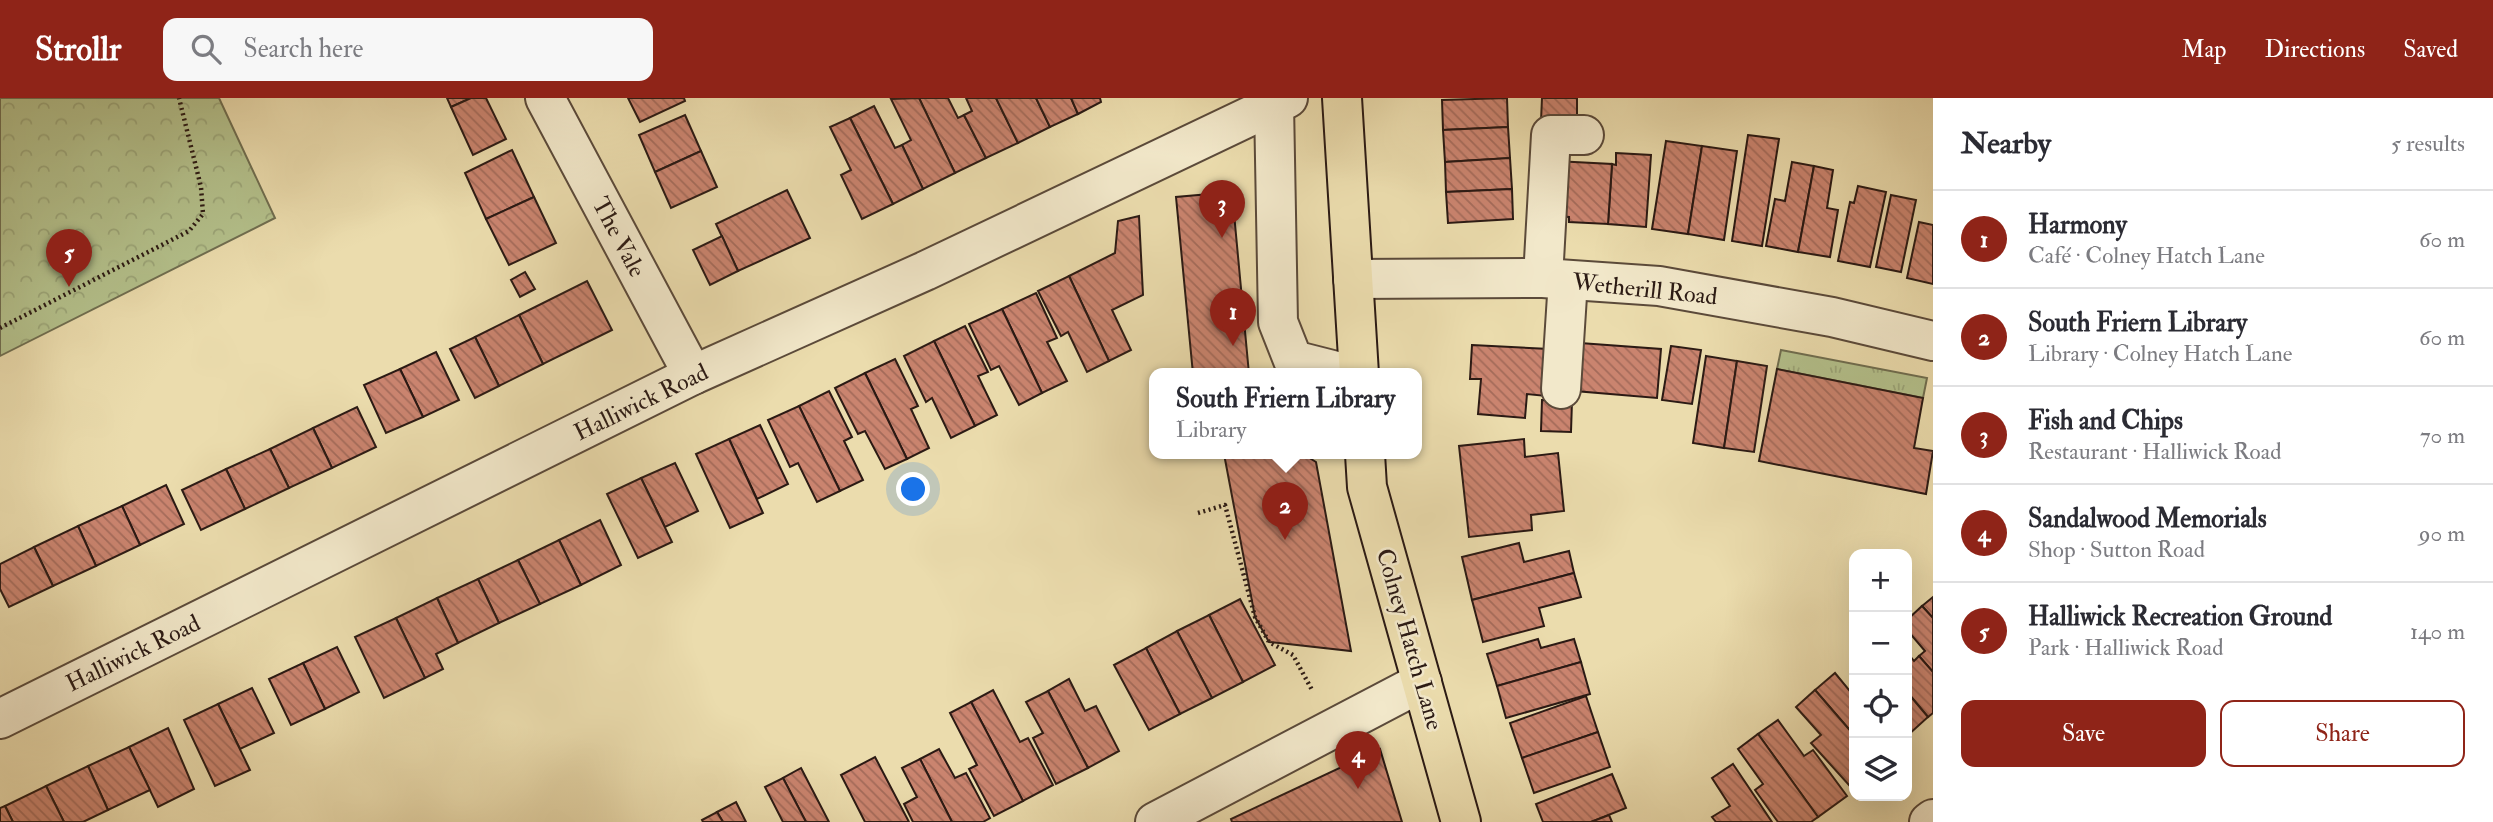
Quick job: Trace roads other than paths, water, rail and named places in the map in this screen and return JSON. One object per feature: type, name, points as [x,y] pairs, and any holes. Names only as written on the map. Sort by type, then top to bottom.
[{"type":"main road","points":[[1342,98],[1359,368]]},
{"type":"main road","name":"Colney Hatch Lane","points":[[1365,459],[1367,487],[1461,822]]},
{"type":"street","name":"The Vale","points":[[545,98],[693,375]]},
{"type":"street","name":"Halliwick Road","points":[[0,719],[693,375],[925,271],[1281,101]]},
{"type":"street","points":[[1281,101],[1278,322],[1293,360],[1324,368]]},
{"type":"street","points":[[1561,389],[1551,135],[1584,135]]},
{"type":"street","name":"Wetherill Road","points":[[1353,279],[1556,279],[1659,286],[1832,317],[1933,341]]},
{"type":"street","points":[[1155,822],[1422,682]]},
{"type":"place","name":"Fish and Chips","points":[[1222,238]]},
{"type":"place","name":"Halliwick Recreation Ground","points":[[69,287]]},
{"type":"place","name":"Harmony","points":[[1233,346]]},
{"type":"place","name":"South Friern Library","points":[[1285,540]]},
{"type":"place","name":"Sandalwood Memorials","points":[[1358,789]]}]
